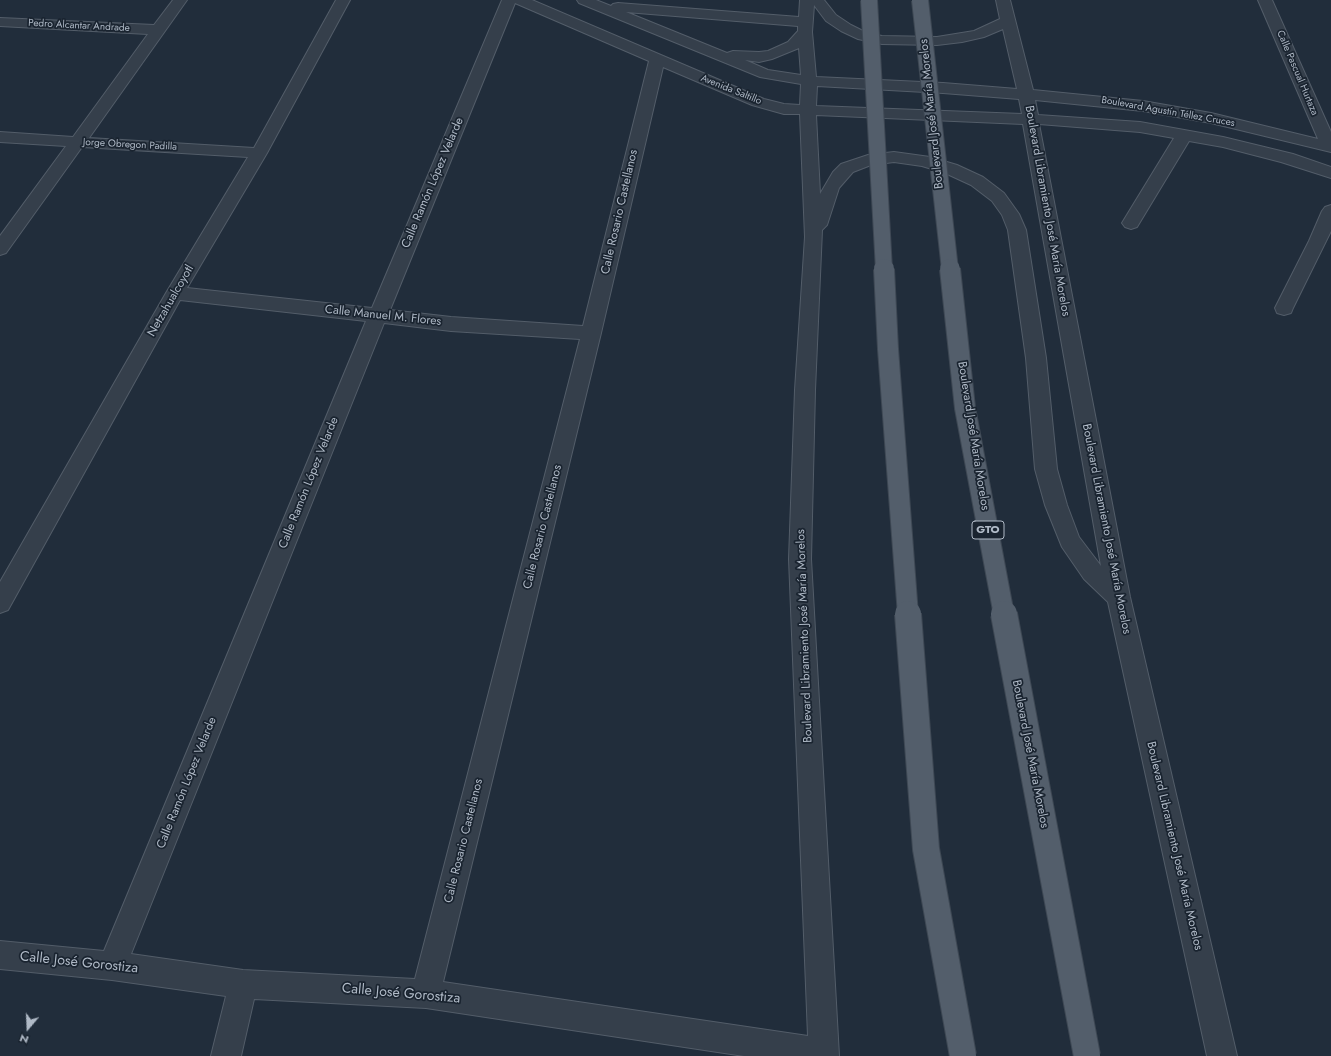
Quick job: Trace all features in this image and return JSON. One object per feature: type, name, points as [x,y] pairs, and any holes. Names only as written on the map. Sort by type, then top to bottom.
[{"type":"main road","points":[[869,0],[888,349],[926,848],[963,1056]]},
{"type":"main road","name":"Boulevard José María Morelos","points":[[920,0],[965,408],[1087,1056]]},
{"type":"street","points":[[0,249],[180,0]]},
{"type":"street","name":"Netzahualcoyotl","points":[[0,603],[175,293],[259,152],[343,0]]},
{"type":"street","name":"Calle Ramón López Velarde","points":[[112,966],[509,0]]},
{"type":"street","name":"Avenida Saltillo","points":[[520,0],[758,102],[784,108],[808,110],[1030,119]]},
{"type":"street","points":[[584,0],[765,74],[809,81],[942,88],[1026,95]]},
{"type":"street","name":"Boulevard Libramiento José María Morelos","points":[[807,0],[806,27],[809,81],[808,110],[814,237],[805,390],[800,558],[824,1055]]},
{"type":"street","points":[[817,0],[831,18],[846,28],[863,36],[882,40],[938,41],[979,34],[1005,10]]},
{"type":"street","name":"Calle Pascual Hurtaza","points":[[1265,0],[1330,147]]},
{"type":"street","points":[[601,6],[806,27],[793,45],[772,55],[759,57],[725,53],[690,44]]},
{"type":"street","name":"Boulevard Libramiento José María Morelos","points":[[1005,10],[1026,95],[1118,597],[1222,1056]]},
{"type":"street","name":"Pedro Alcantar Andrade","points":[[0,22],[157,30]]},
{"type":"street","name":"Calle Rosario Castellanos","points":[[426,994],[591,333],[657,59]]},
{"type":"street","name":"Boulevard Agustín Téllez Cruces","points":[[1026,95],[1083,99],[1196,115],[1330,147]]},
{"type":"street","name":"Boulevard Agustín Téllez Cruces","points":[[1030,119],[1140,127],[1223,142],[1287,158],[1331,173]]},
{"type":"street","points":[[1131,223],[1184,135]]},
{"type":"street","name":"Jorge Obregon Padilla","points":[[0,137],[259,152]]},
{"type":"street","points":[[814,237],[831,188],[839,176],[847,168],[868,160],[894,157],[924,161],[951,169],[978,181],[998,197],[1010,214],[1017,230],[1036,358],[1046,469],[1056,505],[1070,541],[1092,572],[1118,597]]},
{"type":"street","points":[[1284,308],[1318,241],[1331,211]]},
{"type":"street","name":"Calle Manuel M. Flores","points":[[175,293],[451,324],[591,333]]},
{"type":"street","name":"Calle José Gorostiza","points":[[0,955],[112,966],[243,984],[426,994],[824,1055]]},
{"type":"street","points":[[226,1056],[243,984]]}]
